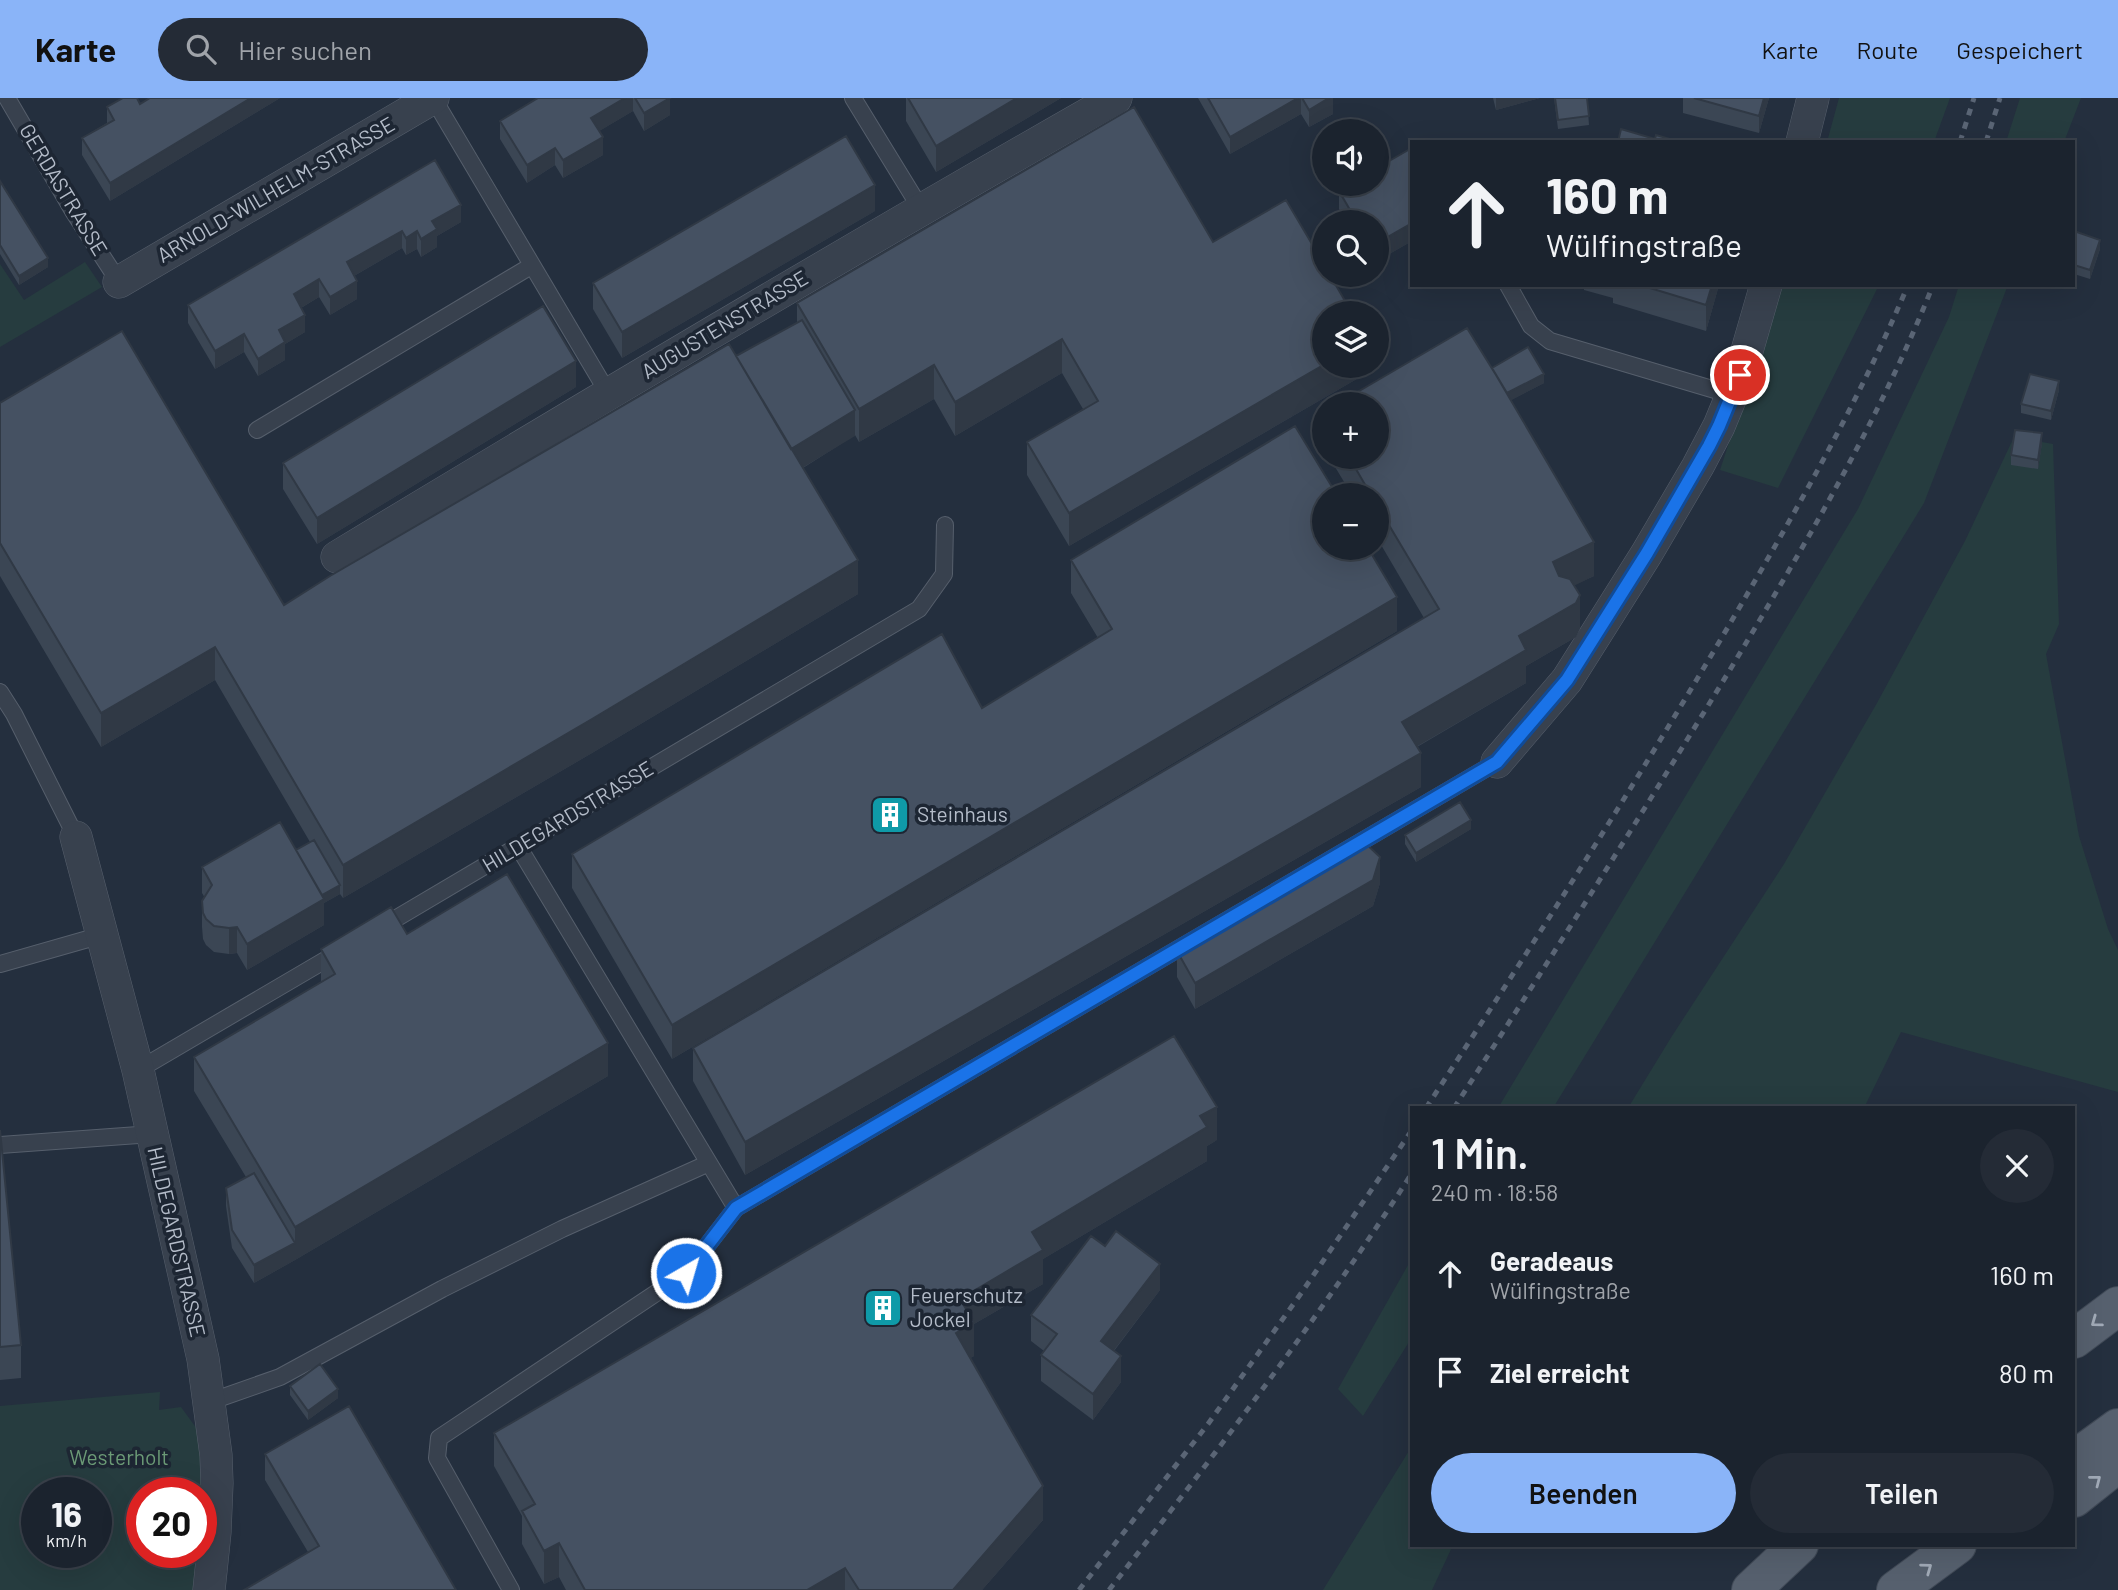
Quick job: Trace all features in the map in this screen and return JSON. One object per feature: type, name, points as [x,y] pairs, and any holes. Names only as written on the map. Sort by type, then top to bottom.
[{"type":"main road","points":[[2075,1338],[2118,1306]]},
{"type":"main road","points":[[2075,1459],[2118,1428]]},
{"type":"main road","points":[[2075,1497],[2118,1463]]},
{"type":"main road","points":[[1751,1590],[1797,1547]]},
{"type":"main road","points":[[1896,1590],[1954,1547]]},
{"type":"street","name":"ARNOLD-WILHELM-STRASSE","points":[[119,282],[433,98]]},
{"type":"street","name":"AUGUSTENSTRASSE","points":[[337,557],[608,393],[1116,98]]},
{"type":"street","points":[[1802,140],[1813,98]]},
{"type":"street","points":[[1497,762],[1567,680],[1698,466],[1719,426],[1740,375],[1765,287]]},
{"type":"street","name":"HILDEGARDSTRASSE","points":[[76,837],[138,1070],[203,1359],[216,1455],[217,1505],[209,1590]]},
{"type":"lane","name":"GERDASTRASSE","points":[[7,98],[73,211],[119,282]]},
{"type":"lane","points":[[433,98],[608,393]]},
{"type":"lane","points":[[853,98],[921,209]]},
{"type":"lane","points":[[257,430],[531,266]]},
{"type":"lane","points":[[1509,287],[1531,326],[1550,341],[1732,395]]},
{"type":"lane","name":"HILDEGARDSTRASSE","points":[[138,1070],[919,608],[944,574],[945,525]]},
{"type":"lane","points":[[0,692],[76,837]]},
{"type":"lane","points":[[511,1590],[437,1458],[439,1438],[686,1273],[736,1208],[1497,762]]},
{"type":"lane","points":[[518,846],[736,1208]]},
{"type":"lane","points":[[0,964],[102,935]]},
{"type":"lane","points":[[0,1145],[152,1134]]},
{"type":"lane","points":[[210,1409],[280,1377],[442,1289],[562,1229],[709,1163]]},
{"type":"green space","points":[[1839,98],[1950,98],[1935,140],[1828,140]]},
{"type":"green space","points":[[2020,98],[2081,98],[2065,140],[2007,140]]},
{"type":"green space","points":[[85,262],[102,287],[0,347],[0,264],[24,300]]},
{"type":"green space","points":[[1780,287],[1878,287],[1778,488],[1720,470]]},
{"type":"green space","points":[[1958,287],[2007,287],[1924,503],[1554,1106],[1499,1106],[1858,509],[1949,317]]},
{"type":"green space","points":[[2014,437],[2053,444],[2059,624],[2046,654],[2079,836],[2108,929],[2118,950],[2118,1092],[1901,1032],[1865,1106],[1629,1106],[1784,864],[1877,703],[1965,541]]},
{"type":"green space","points":[[1410,1262],[1410,1340],[1363,1416],[1338,1389]]},
{"type":"green space","name":"Westerholt","points":[[160,1392],[159,1410],[181,1407],[205,1440],[202,1477],[126,1477],[126,1568],[197,1568],[195,1590],[0,1590],[0,1406]]},
{"type":"green space","points":[[1410,1449],[1410,1547],[1452,1547],[1432,1590],[1323,1590]]},
{"type":"building","points":[[123,98],[137,98],[140,104],[150,98],[251,98],[110,183],[82,138],[114,120],[107,107]]},
{"type":"building","points":[[538,98],[625,98],[591,118],[603,137],[563,160],[555,148],[527,165],[500,121]]},
{"type":"building","points":[[635,98],[670,98],[644,113]]},
{"type":"building","points":[[908,98],[1017,98],[936,146]]},
{"type":"building","points":[[1208,98],[1298,98],[1230,137]]},
{"type":"building","points":[[1302,98],[1329,98],[1309,110]]},
{"type":"building","points":[[1555,98],[1587,98],[1589,116],[1558,120]]},
{"type":"building","points":[[1694,98],[1764,98],[1759,116]]},
{"type":"building","points":[[1134,107],[1213,242],[1286,200],[1312,244],[1312,287],[1337,287],[1345,301],[1312,301],[1312,372],[1069,513],[1027,442],[1098,401],[1062,339],[955,402],[934,365],[859,409],[797,303]]},
{"type":"building","points":[[1621,129],[1655,139],[1656,135],[1673,140],[1618,140]]},
{"type":"building","points":[[846,136],[875,185],[622,332],[593,283]]},
{"type":"building","points":[[1410,149],[1410,224],[1389,236],[1389,210],[1350,210],[1342,196],[1389,196],[1389,161]]},
{"type":"building","points":[[435,160],[461,205],[432,221],[437,229],[421,239],[417,231],[406,238],[402,231],[347,262],[357,281],[330,297],[319,279],[294,294],[305,315],[279,330],[285,342],[258,359],[244,334],[215,351],[188,305]]},
{"type":"building","points":[[0,181],[48,258],[19,276],[0,245]]},
{"type":"building","points":[[2075,231],[2100,240],[2090,270],[2075,265]]},
{"type":"building","points":[[1647,287],[1711,287],[1706,305]]},
{"type":"building","points":[[543,306],[576,361],[317,518],[283,463]]},
{"type":"building","points":[[802,320],[855,410],[791,449],[736,356]]},
{"type":"building","points":[[1467,328],[1594,542],[1553,562],[1559,576],[1570,579],[1580,595],[1576,603],[1519,636],[1526,650],[1402,722],[1421,753],[745,1142],[693,1048],[1439,609],[1389,525],[1389,483],[1364,483],[1356,469],[1389,469],[1389,392],[1358,392],[1381,378],[1389,378],[1389,374]]},
{"type":"building","points":[[122,331],[284,605],[729,344],[858,560],[343,865],[215,647],[101,713],[0,543],[0,403]]},
{"type":"building","points":[[1528,347],[1544,374],[1507,393],[1492,368]]},
{"type":"building","points":[[2030,374],[2059,381],[2051,411],[2021,404]]},
{"type":"building","name":"Steinhaus","points":[[1295,426],[1312,454],[1312,469],[1321,469],[1330,483],[1312,483],[1312,560],[1375,560],[1397,597],[672,1025],[572,854],[942,634],[982,708],[1112,629],[1071,560]]},
{"type":"building","points":[[2015,430],[2042,433],[2038,460],[2011,455]]},
{"type":"building","points":[[1460,802],[1471,820],[1416,853],[1405,835]]},
{"type":"building","points":[[280,822],[324,899],[247,944],[237,927],[214,926],[206,919],[202,901],[212,885],[202,867]]},
{"type":"building","points":[[314,840],[340,885],[322,895],[296,850]]},
{"type":"building","points":[[1363,841],[1380,857],[1373,880],[1195,983],[1177,951]]},
{"type":"building","points":[[507,874],[608,1043],[295,1227],[194,1057],[335,974],[321,949],[391,907],[407,934]]},
{"type":"building","name":"Feuerschutz Jockel","points":[[1174,1036],[1217,1107],[1200,1116],[1207,1127],[1032,1232],[1043,1250],[960,1299],[974,1322],[956,1333],[1043,1486],[953,1590],[859,1590],[845,1568],[807,1590],[585,1590],[559,1543],[544,1551],[522,1511],[535,1504],[494,1433]]},
{"type":"building","points":[[0,1130],[21,1345],[0,1347]]},
{"type":"building","points":[[254,1173],[295,1243],[254,1265],[232,1230],[226,1188]]},
{"type":"building","points":[[1116,1231],[1160,1264],[1101,1341],[1121,1356],[1093,1394],[1041,1355],[1057,1334],[1031,1315],[1091,1236],[1105,1246]]},
{"type":"building","points":[[320,1364],[338,1389],[308,1411],[290,1386]]},
{"type":"building","points":[[349,1406],[456,1590],[244,1590],[319,1546],[265,1454]]},
{"type":"railway","points":[[1961,140],[1974,98]]},
{"type":"railway","points":[[1987,140],[2000,98]]},
{"type":"railway","points":[[1427,1106],[1580,869],[1728,627],[1846,416],[1907,287]]},
{"type":"railway","points":[[1455,1106],[1661,782],[1784,579],[1864,435],[1912,336],[1932,287]]},
{"type":"railway","points":[[1079,1590],[1208,1424],[1410,1133]]},
{"type":"railway","points":[[1109,1590],[1265,1385],[1410,1176]]},
{"type":"place","name":"Steinhaus","points":[[890,815]]},
{"type":"place","name":"Feuerschutz Jockel","points":[[883,1308]]},
{"type":"route","points":[[686,1273],[736,1208],[1497,762],[1567,680],[1647,553],[1709,446],[1740,375]]}]
